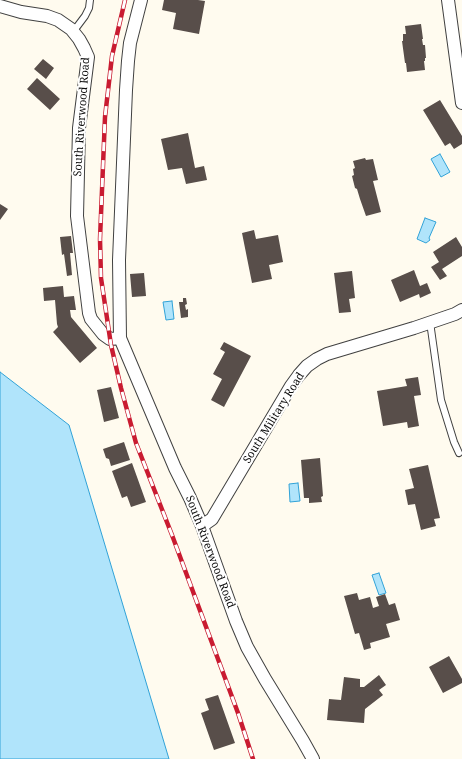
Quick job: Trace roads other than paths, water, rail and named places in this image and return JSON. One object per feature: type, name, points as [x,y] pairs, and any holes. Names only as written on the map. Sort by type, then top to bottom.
[{"type":"street","name":"South Riverwood Road","points":[[142,0],[130,43],[126,90],[119,260],[120,338],[175,468],[202,526],[236,621],[247,647],[313,759]]},
{"type":"street","points":[[448,0],[462,103]]},
{"type":"street","name":"South Riverwood Road","points":[[0,6],[20,12],[47,16],[58,20],[71,29],[84,48],[88,57],[79,128],[77,216],[91,319],[103,334],[110,339],[120,338]]},
{"type":"street","name":"South Military Road","points":[[202,526],[212,519],[291,386],[307,366],[317,359],[333,352],[455,314],[462,310]]},
{"type":"lane","points":[[73,32],[85,16],[89,8],[90,0]]},
{"type":"lane","points":[[430,322],[441,400],[459,453]]},
{"type":"water","points":[[440,154],[450,172],[441,177],[431,159]]},
{"type":"water","points":[[425,218],[436,222],[429,238],[430,240],[426,243],[417,239]]},
{"type":"water","points":[[172,301],[174,319],[166,320],[163,302]]},
{"type":"water","points":[[0,372],[69,425],[169,759],[0,759]]},
{"type":"water","points":[[298,483],[300,501],[290,502],[289,484]]},
{"type":"water","points":[[379,573],[386,593],[379,595],[372,575]]},
{"type":"railway","points":[[125,0],[112,56],[105,117],[100,239],[101,278],[111,345],[136,443],[238,713],[253,759]]}]
